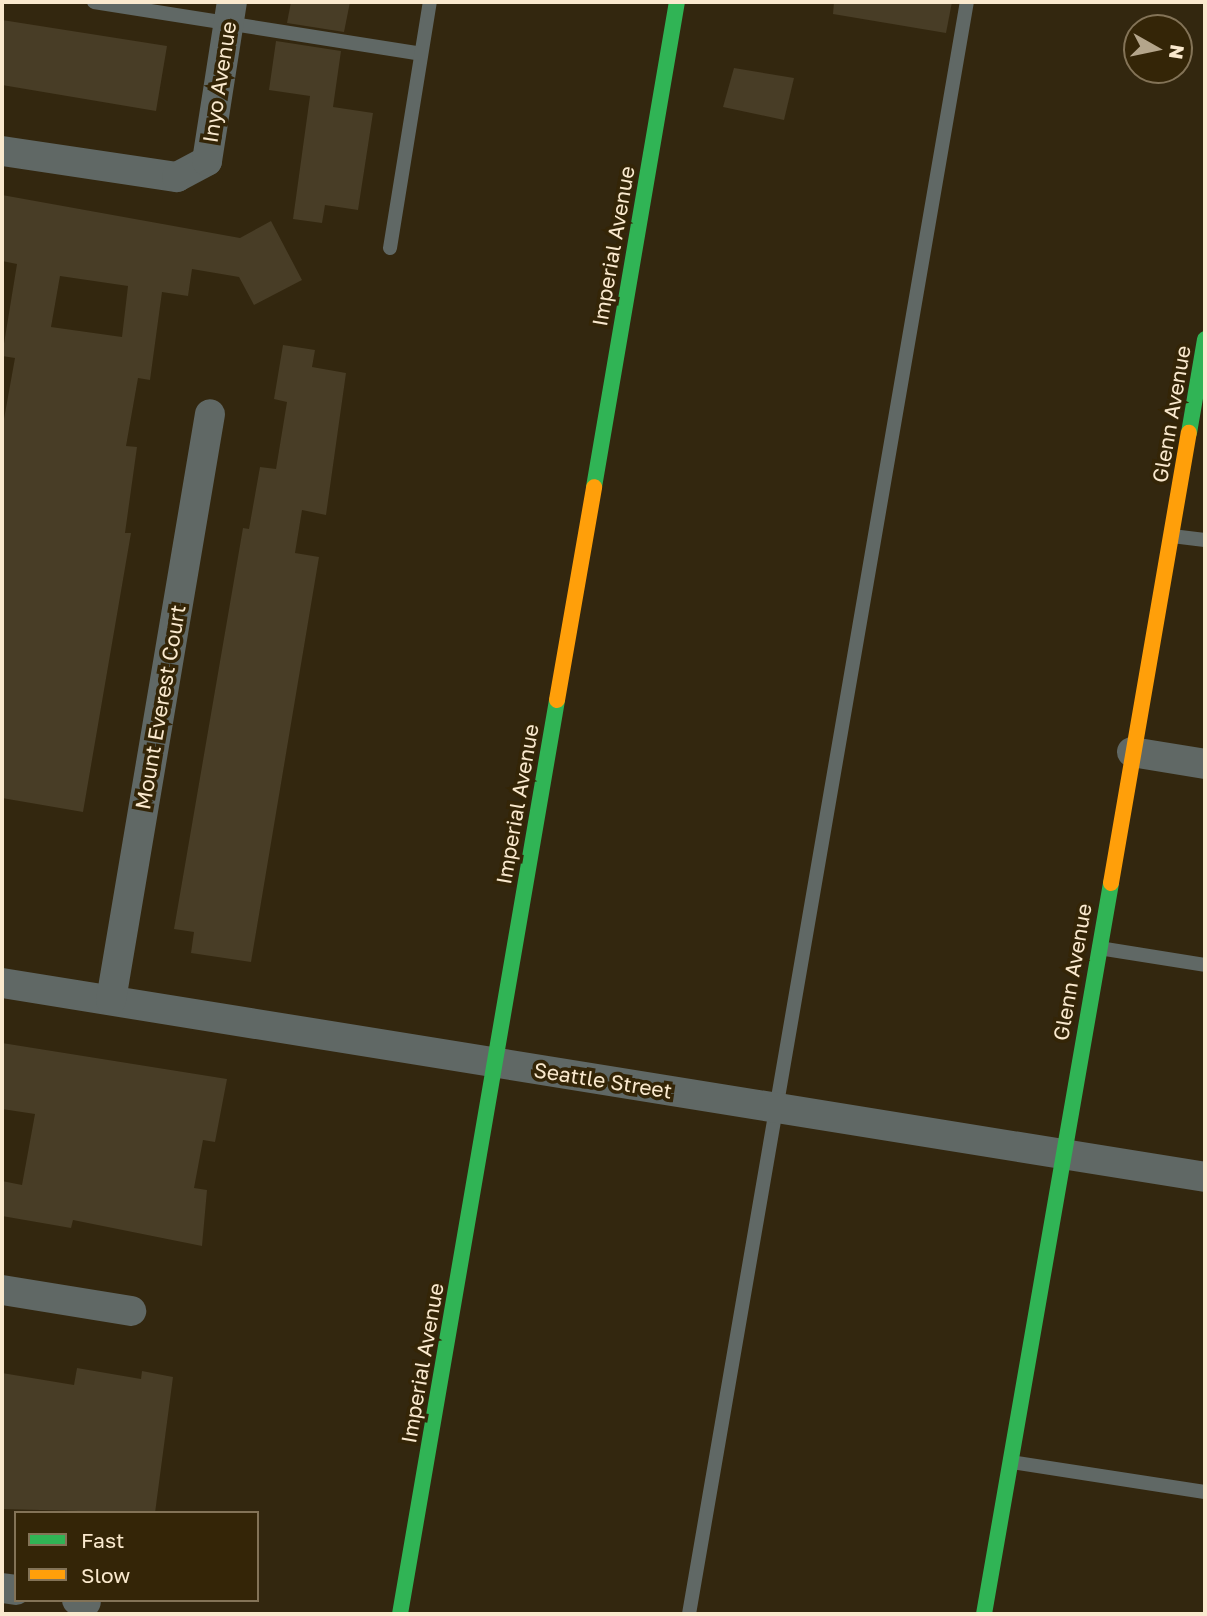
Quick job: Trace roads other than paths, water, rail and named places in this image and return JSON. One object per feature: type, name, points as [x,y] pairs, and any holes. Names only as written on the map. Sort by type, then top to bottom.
[{"type":"street","name":"Imperial Avenue","points":[[400,1614],[677,2]]},
{"type":"street","name":"Inyo Avenue","points":[[2,151],[177,177],[207,161],[230,12]]},
{"type":"street","name":"Glenn Avenue","points":[[984,1614],[1062,1151],[1205,341]]},
{"type":"street","name":"Mount Everest Court","points":[[111,1000],[210,414]]},
{"type":"street","points":[[1132,752],[1205,764]]},
{"type":"street","name":"Seattle Street","points":[[2,983],[495,1064],[1062,1151],[1205,1177]]},
{"type":"street","points":[[2,1290],[131,1311]]},
{"type":"lane","points":[[94,2],[230,12],[421,54]]},
{"type":"lane","points":[[390,248],[430,2]]},
{"type":"lane","points":[[689,1614],[967,2]]},
{"type":"lane","points":[[1170,536],[1205,540]]},
{"type":"lane","points":[[1098,948],[1205,965]]},
{"type":"lane","points":[[1010,1462],[1205,1492]]}]
